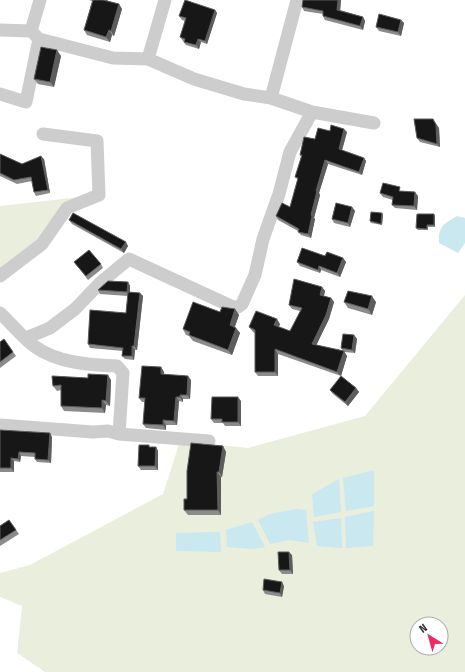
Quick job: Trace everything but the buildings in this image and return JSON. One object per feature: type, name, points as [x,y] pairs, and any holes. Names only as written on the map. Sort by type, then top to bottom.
[{"type":"street","points":[[0,94],[26,102],[40,0]]},
{"type":"street","points":[[148,59],[164,0]]},
{"type":"street","points":[[271,98],[297,0]]},
{"type":"street","points":[[0,30],[35,35],[113,58],[148,59],[194,79],[244,94],[271,98],[300,106],[312,112],[374,123]]},
{"type":"street","points":[[26,338],[50,328],[75,309],[100,282],[129,259],[232,307],[238,307],[242,304],[255,275],[263,239],[279,194],[290,152],[312,112]]},
{"type":"street","points":[[0,276],[42,244],[67,208],[99,195],[96,141],[43,134]]},
{"type":"street","points":[[0,313],[32,345],[52,356],[77,362],[117,366],[120,369],[123,373],[119,434]]},
{"type":"street","points":[[0,425],[93,432],[108,431],[119,434],[208,440]]},
{"type":"green space","points":[[99,195],[67,208],[42,244],[0,276],[0,206]]},
{"type":"green space","points":[[465,295],[465,672],[45,672],[17,653],[22,606],[0,597],[0,573],[30,565],[163,494],[180,441],[248,448],[365,416]]},
{"type":"water","points":[[457,216],[465,218],[465,243],[458,253],[439,243],[439,237],[443,226]]},
{"type":"water","points":[[374,470],[374,506],[346,511],[343,478]]},
{"type":"water","points":[[339,479],[341,512],[314,517],[312,494]]},
{"type":"water","points":[[296,509],[306,510],[309,543],[289,540],[270,544],[258,520],[270,514]]},
{"type":"water","points":[[374,511],[373,546],[346,548],[345,517]]},
{"type":"water","points":[[341,518],[342,548],[317,546],[313,522]]},
{"type":"water","points":[[252,522],[265,547],[253,549],[227,547],[226,530]]},
{"type":"water","points":[[220,532],[221,552],[176,551],[176,533]]}]
